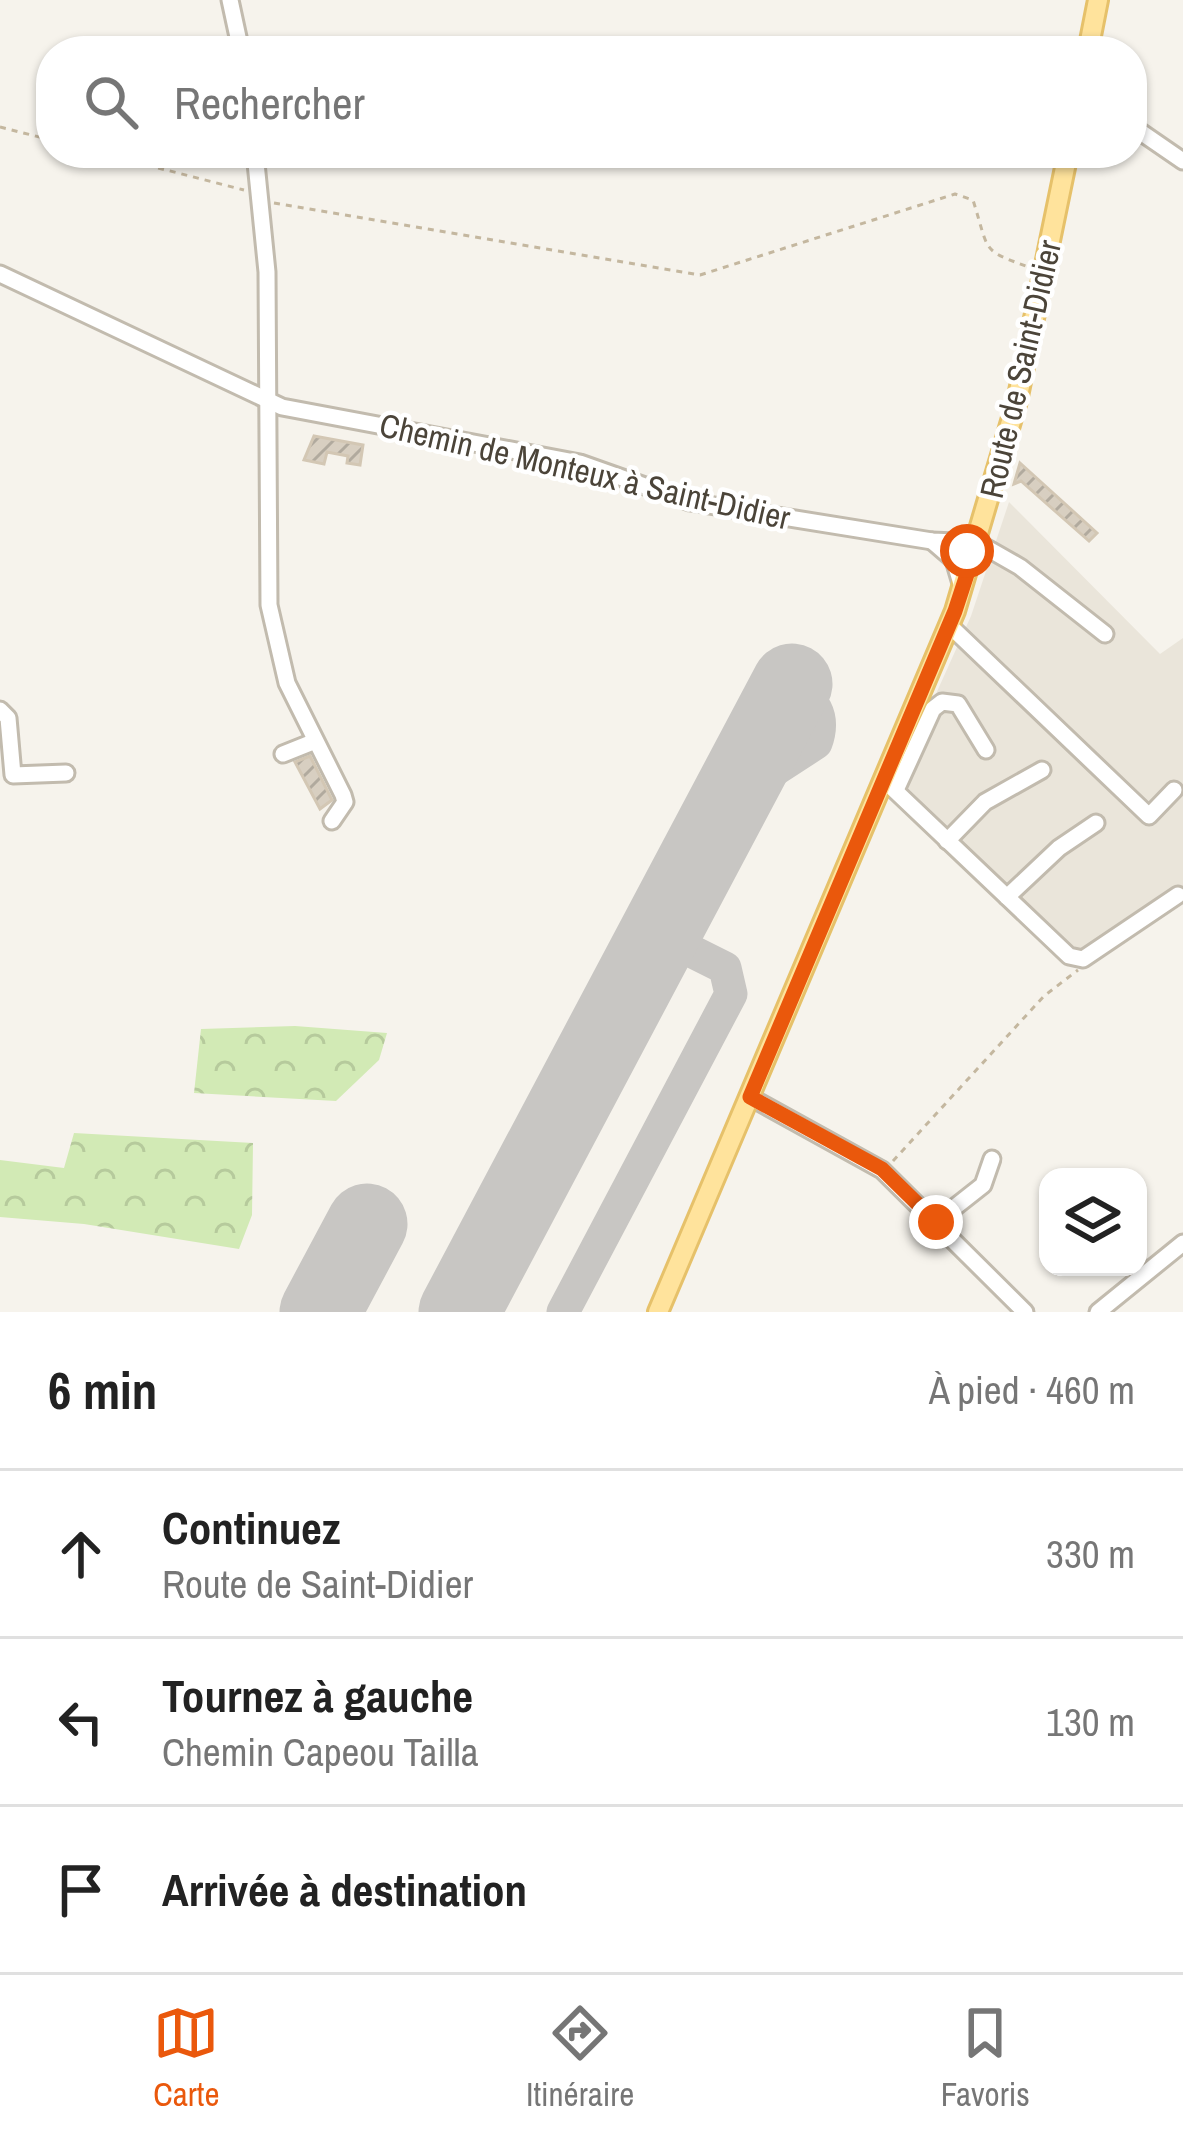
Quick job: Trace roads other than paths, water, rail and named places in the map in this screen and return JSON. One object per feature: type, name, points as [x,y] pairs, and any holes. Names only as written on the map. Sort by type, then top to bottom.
[{"type":"main road","points":[[1091,36],[1098,0]]},
{"type":"main road","name":"Route de Saint-Didier","points":[[658,1312],[891,786],[963,588],[1044,273],[1065,168]]},
{"type":"street","points":[[230,0],[238,36]]},
{"type":"street","points":[[1147,136],[1183,161]]},
{"type":"street","points":[[257,168],[269,398],[269,605],[287,683],[343,795],[344,802],[332,821]]},
{"type":"street","name":"Chemin de Monteux à Saint-Didier","points":[[0,274],[282,407],[580,463],[689,502],[976,548]]},
{"type":"street","points":[[938,544],[963,588]]},
{"type":"street","points":[[976,548],[1020,567],[1106,634]]},
{"type":"street","points":[[949,625],[1149,816],[1174,790]]},
{"type":"street","points":[[986,750],[958,704],[942,702],[933,709],[891,786],[1069,956],[1083,959],[1178,895]]},
{"type":"street","points":[[0,710],[8,718],[13,775],[66,773]]},
{"type":"street","points":[[283,754],[313,742]]},
{"type":"street","points":[[947,842],[985,802],[1042,770]]},
{"type":"street","points":[[1007,897],[1059,848],[1096,824]]},
{"type":"street","points":[[750,1097],[882,1169],[1025,1312]]},
{"type":"street","points":[[936,1222],[982,1185],[992,1159]]},
{"type":"street","points":[[1098,1312],[1183,1243]]}]
